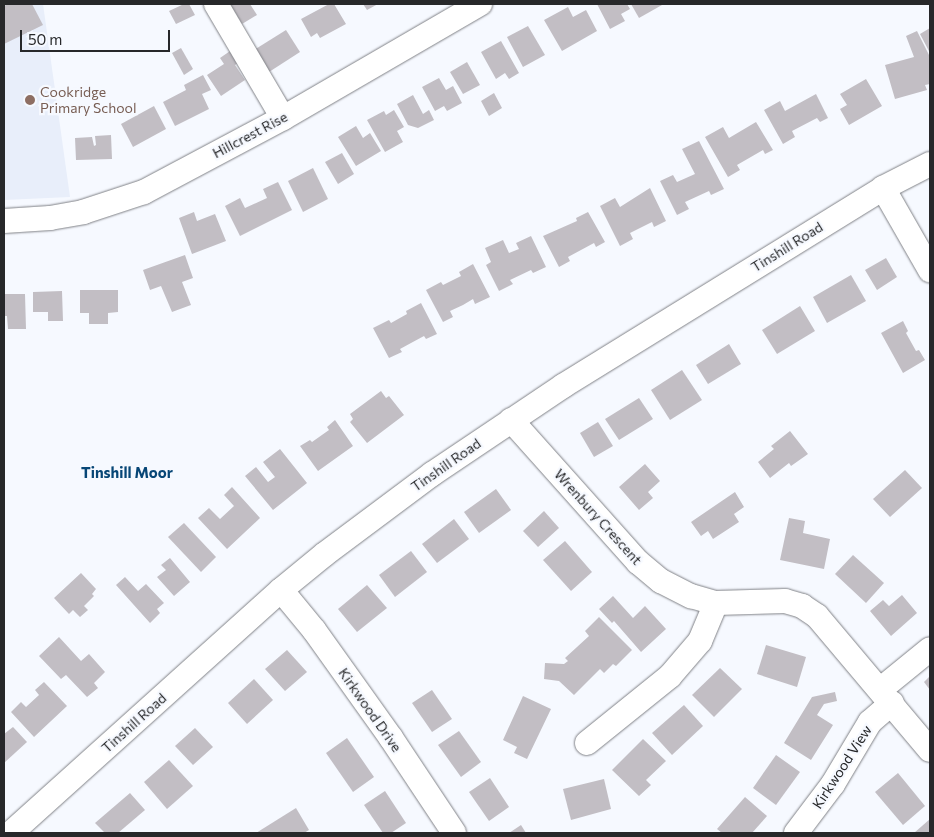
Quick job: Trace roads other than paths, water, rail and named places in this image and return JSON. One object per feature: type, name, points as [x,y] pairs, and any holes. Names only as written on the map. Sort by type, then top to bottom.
[{"type":"street","points":[[216,4],[283,118]]},
{"type":"street","name":"Hillcrest Rise","points":[[4,221],[50,218],[114,203],[144,192],[283,118],[480,4]]},
{"type":"street","name":"Tinshill Road","points":[[11,833],[281,590],[325,554],[432,474],[511,420],[883,188],[930,164]]},
{"type":"street","points":[[883,188],[930,270]]},
{"type":"street","name":"Wrenbury Crescent","points":[[511,420],[638,562],[661,581],[691,596],[716,603],[765,600],[785,601],[802,606],[817,616],[930,750]]},
{"type":"street","name":"Kirkwood Drive","points":[[281,590],[314,630],[385,730],[454,833]]},
{"type":"street","points":[[587,744],[670,676],[700,641],[716,603]]},
{"type":"street","name":"Kirkwood View","points":[[796,833],[833,784],[886,696],[930,649]]},
{"type":"place","name":"Cookridge Primary School","points":[[30,100]]},
{"type":"district","name":"Tinshill Moor","points":[[127,473]]}]
